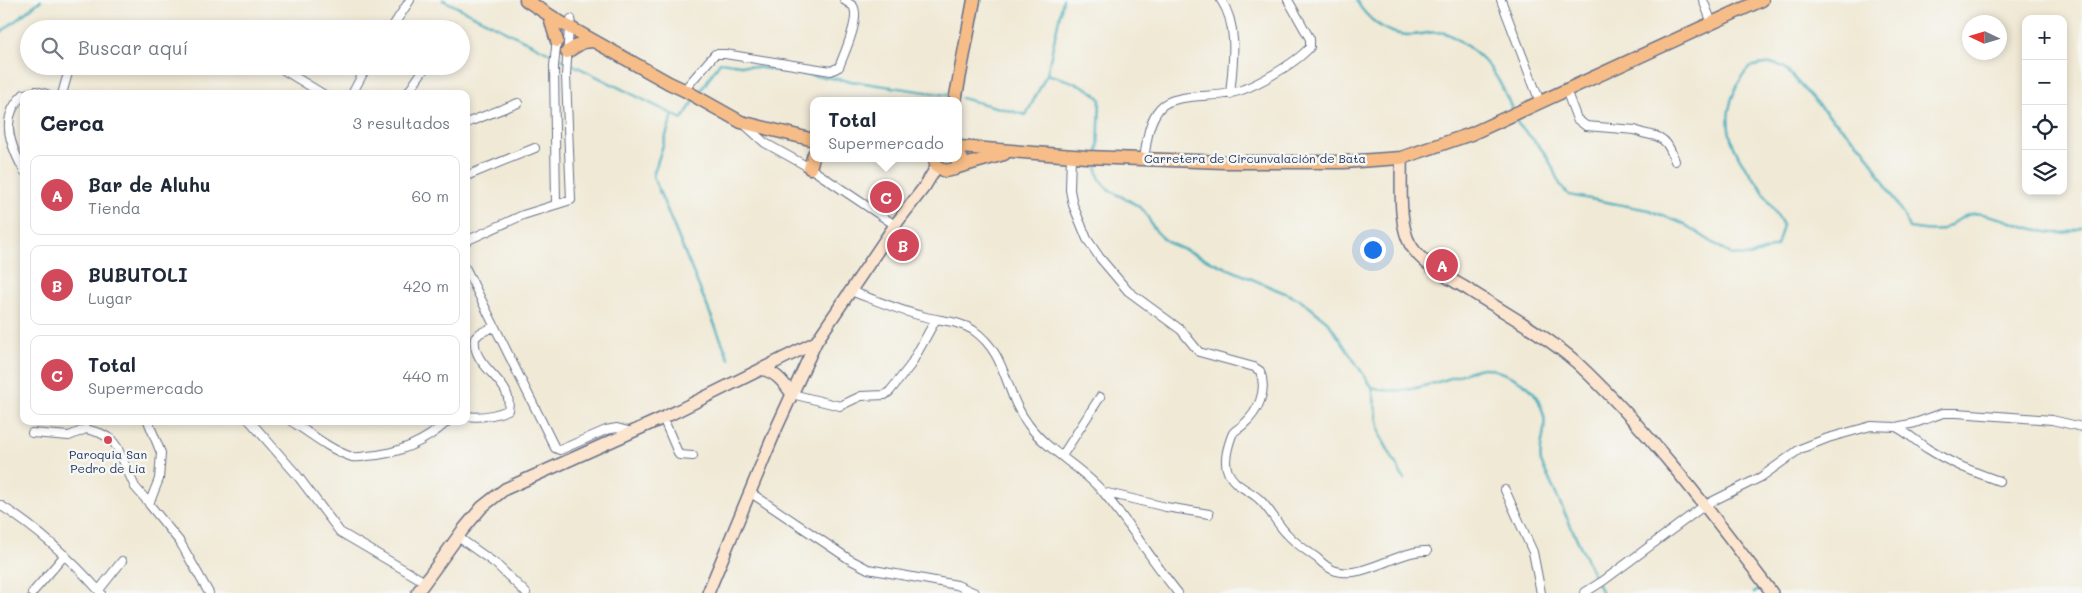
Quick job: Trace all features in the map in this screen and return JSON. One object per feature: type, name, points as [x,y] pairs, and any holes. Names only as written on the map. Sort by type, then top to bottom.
[{"type":"main road","points":[[526,0],[672,80],[684,90]]},
{"type":"main road","points":[[540,0],[562,19],[593,41],[741,122],[810,139]]},
{"type":"main road","points":[[956,94],[974,0]]},
{"type":"main road","name":"Carretera de Circunvalación de Bata","points":[[962,146],[1086,157],[1224,162],[1344,162],[1400,158],[1471,134],[1762,0]]},
{"type":"main road","points":[[562,19],[562,48],[593,41]]},
{"type":"main road","name":"Carretera de Circunvalación de Bata","points":[[935,163],[958,166],[1015,151]]},
{"type":"main road","points":[[810,168],[812,162]]},
{"type":"main road","points":[[958,166],[960,162]]},
{"type":"street","points":[[397,20],[410,0]]},
{"type":"street","points":[[684,90],[715,54],[831,71],[835,70],[839,67],[855,15],[854,6],[844,0]]},
{"type":"street","points":[[1221,0],[1226,7],[1232,24],[1233,64],[1230,94]]},
{"type":"street","points":[[1144,159],[1152,122],[1161,107],[1169,101],[1230,94],[1245,88],[1304,55],[1310,47],[1310,39],[1288,0]]},
{"type":"street","points":[[1501,0],[1540,102]]},
{"type":"street","points":[[1703,0],[1712,23]]},
{"type":"street","points":[[470,239],[523,215],[571,200],[562,19]]},
{"type":"street","points":[[556,204],[554,66],[562,48]]},
{"type":"street","points":[[63,90],[67,75]]},
{"type":"street","points":[[292,75],[316,90]]},
{"type":"street","points":[[354,90],[362,75]]},
{"type":"street","points":[[410,90],[420,75]]},
{"type":"street","points":[[1566,90],[1577,119],[1586,126],[1635,130],[1641,134],[1654,135],[1664,140],[1675,161]]},
{"type":"street","points":[[20,97],[5,107],[1,117],[8,143],[20,164]]},
{"type":"street","points":[[470,121],[518,103]]},
{"type":"street","points":[[741,122],[765,143],[810,168],[895,225]]},
{"type":"street","points":[[470,174],[535,148]]},
{"type":"street","points":[[1072,155],[1070,190],[1073,205],[1087,239],[1100,258],[1128,291],[1186,335],[1194,348],[1199,352],[1254,367],[1260,371],[1263,394],[1259,406],[1242,426],[1233,433],[1228,448],[1226,462],[1228,472],[1236,484],[1259,499],[1288,536],[1334,571],[1346,572],[1364,569],[1417,551],[1427,551]]},
{"type":"street","points":[[1400,158],[1404,223],[1410,243],[1420,258],[1529,327],[1574,361],[1616,402],[1705,505],[1772,593]]},
{"type":"street","points":[[708,593],[816,342],[895,225],[925,186],[935,163]]},
{"type":"street","points":[[470,277],[555,448],[560,450],[606,430],[617,428],[632,432]]},
{"type":"street","points":[[851,291],[896,308],[964,326],[987,340],[1006,374],[1014,401],[1027,423],[1043,442],[1084,472],[1103,492],[1178,593]]},
{"type":"street","points":[[761,369],[777,376],[792,394],[840,406],[861,396],[885,394],[890,391],[910,366],[936,319]]},
{"type":"street","points":[[470,417],[479,418],[508,410],[510,402],[507,392],[478,357],[474,347],[475,338],[480,333],[494,327]]},
{"type":"street","points":[[417,593],[482,507],[505,488],[663,418],[816,342]]},
{"type":"street","points":[[1062,456],[1100,396]]},
{"type":"street","points":[[1588,591],[1705,505],[1761,477],[1800,449],[1828,438],[1871,426],[1896,427],[1944,413],[1957,412],[2052,420],[2082,427]]},
{"type":"street","points":[[663,418],[678,455],[693,456]]},
{"type":"street","points":[[148,503],[159,479],[161,453],[150,425]]},
{"type":"street","points":[[253,425],[297,475],[340,532],[425,582]]},
{"type":"street","points":[[297,425],[339,452],[354,457],[377,456],[404,449],[444,425]]},
{"type":"street","points":[[1896,427],[1907,432],[1927,449],[1965,470],[1999,481]]},
{"type":"street","points":[[32,433],[69,436],[86,429],[100,432],[111,439],[117,447],[135,487],[180,542],[209,593]]},
{"type":"street","points":[[1505,490],[1532,552],[1541,593]]},
{"type":"street","points":[[1103,492],[1166,507],[1209,514]]},
{"type":"street","points":[[751,493],[849,559],[868,569],[958,585],[975,593]]},
{"type":"street","points":[[0,505],[26,522],[66,555],[100,592],[122,561]]},
{"type":"street","points":[[458,537],[496,564],[526,593]]},
{"type":"street","points":[[32,593],[66,555]]},
{"type":"waterway","points":[[0,33],[41,0]]},
{"type":"waterway","points":[[443,0],[682,119],[694,101]]},
{"type":"waterway","points":[[1047,74],[1063,0]]},
{"type":"waterway","points":[[1356,0],[1371,19],[1391,32],[1407,35],[1435,32],[1445,33],[1463,43],[1490,68],[1500,83],[1513,111]]},
{"type":"waterway","points":[[698,95],[720,62],[953,96]]},
{"type":"waterway","points":[[1516,119],[1518,124],[1544,153],[1559,182],[1569,195],[1649,210],[1684,224],[1732,255],[1750,256],[1777,246],[1783,225],[1759,185],[1741,161],[1733,145],[1728,121],[1729,110],[1736,88],[1749,67],[1776,64],[1785,68],[1823,110],[1864,149],[1904,216],[1909,228],[1937,231],[1946,228],[1964,216],[1975,214],[1994,216],[2047,232],[2060,233],[2072,231],[2082,226]]},
{"type":"waterway","points":[[962,98],[1026,115],[1047,74],[1076,83],[1100,99],[1098,153]]},
{"type":"waterway","points":[[673,114],[653,176],[729,359]]},
{"type":"waterway","points":[[1097,161],[1101,181],[1106,187],[1144,211],[1157,233],[1171,244],[1301,300],[1328,322],[1372,387],[1392,391],[1403,390],[1486,368],[1513,377],[1530,389],[1542,407],[1545,422],[1540,456],[1541,462],[1602,593]]},
{"type":"waterway","points":[[1372,387],[1381,437],[1404,479]]},
{"type":"waterway","points":[[1754,593],[1760,588]]},
{"type":"place","name":"Total","points":[[886,197]]},
{"type":"place","name":"BUBUTOLI","points":[[903,245]]},
{"type":"place","name":"Bar de Aluhu","points":[[1442,265]]},
{"type":"place","name":"Paroquia San Pedro de Lia","points":[[108,440]]}]
